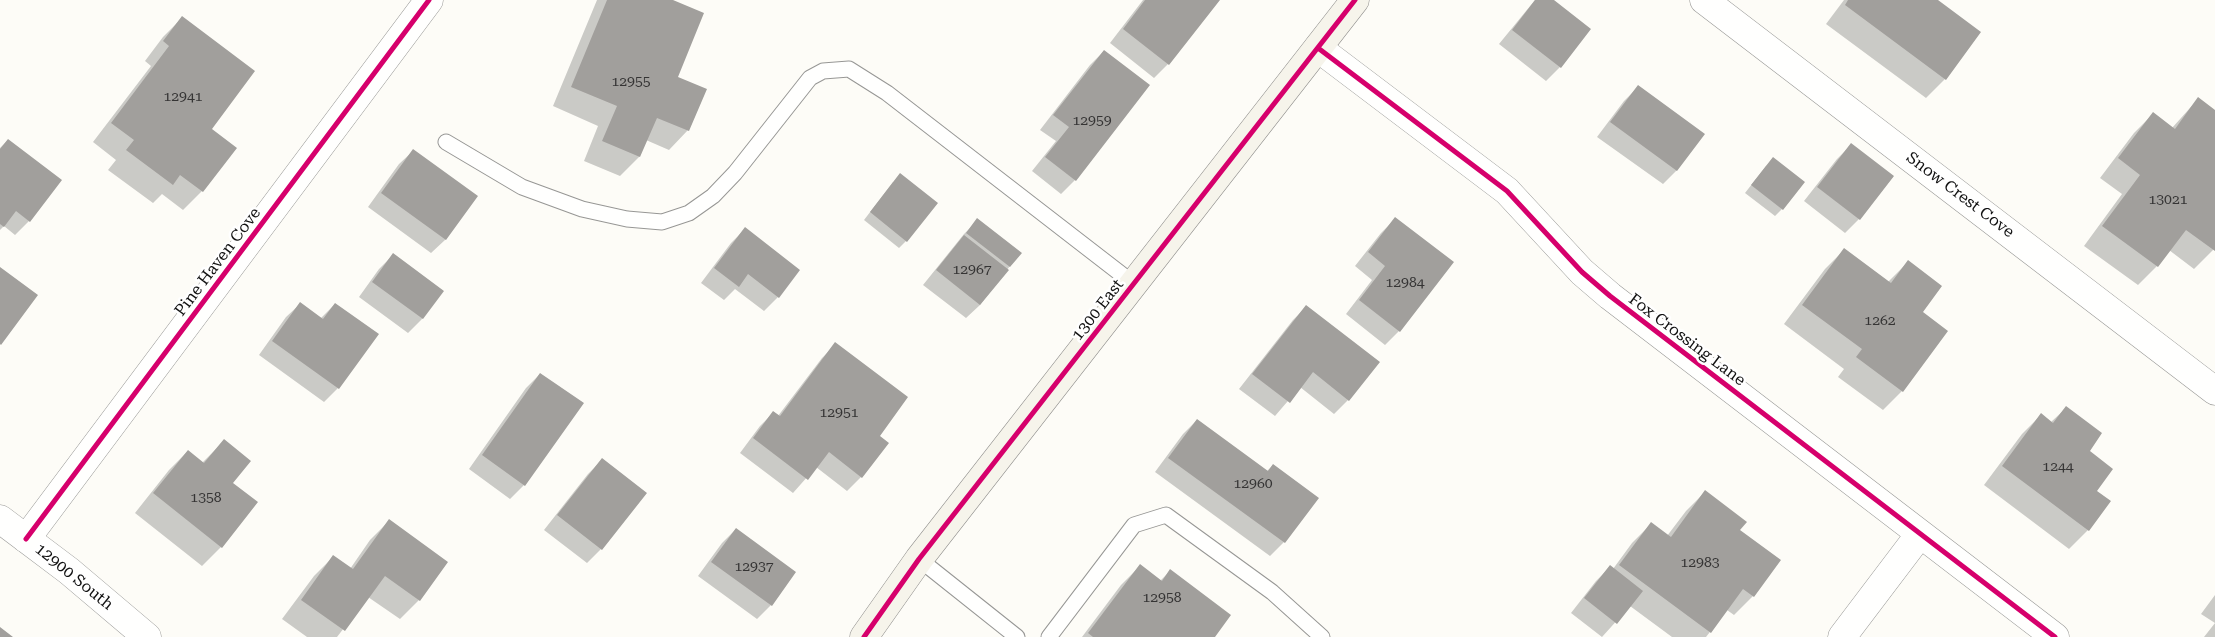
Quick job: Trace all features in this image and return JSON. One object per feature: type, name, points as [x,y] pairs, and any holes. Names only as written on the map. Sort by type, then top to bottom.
[{"type":"main road","name":"1300 East","points":[[864,637],[919,559],[1355,0]]},
{"type":"street","name":"Pine Haven Cove","points":[[26,539],[430,0]]},
{"type":"street","name":"Snow Crest Cove","points":[[1704,0],[2215,391]]},
{"type":"street","name":"Fox Crossing Lane","points":[[1318,48],[1507,191],[1582,272],[1610,296],[2055,637]]},
{"type":"street","name":"12900 South","points":[[0,519],[68,571],[147,637]]},
{"type":"street","points":[[1842,637],[1920,534]]},
{"type":"lane","points":[[446,142],[522,187],[574,206],[627,219],[662,222],[689,212],[714,196],[735,174],[810,78],[824,70],[849,70],[887,93],[1134,284]]},
{"type":"lane","points":[[1049,637],[1134,525],[1166,515],[1272,592],[1322,637]]},
{"type":"lane","points":[[919,559],[1016,637]]},
{"type":"building","points":[[607,0],[673,0],[704,13],[678,77],[707,89],[689,131],[657,118],[640,157],[602,141],[617,106],[571,87]]},
{"type":"building","points":[[1145,0],[1220,0],[1169,65],[1123,29]]},
{"type":"building","points":[[1535,0],[1554,0],[1591,29],[1561,68],[1512,30]]},
{"type":"building","points":[[1848,0],[1938,0],[1981,32],[1946,80],[1845,5]]},
{"type":"building","points":[[182,16],[255,71],[212,129],[237,148],[203,192],[180,175],[173,185],[126,150],[134,140],[111,123],[169,46],[163,41]]},
{"type":"building","points":[[1104,50],[1150,85],[1076,181],[1045,157],[1069,127],[1053,115]]},
{"type":"building","points":[[1638,85],[1705,134],[1677,171],[1610,122]]},
{"type":"building","points":[[2198,97],[2215,110],[2215,251],[2186,230],[2158,267],[2102,226],[2140,175],[2118,158],[2153,112],[2175,129]]},
{"type":"building","points":[[8,139],[62,180],[30,222],[16,211],[4,227],[0,224],[0,149]]},
{"type":"building","points":[[1851,143],[1894,176],[1860,220],[1817,187]]},
{"type":"building","points":[[413,149],[478,196],[446,240],[381,193]]},
{"type":"building","points":[[1773,157],[1805,182],[1783,210],[1751,185]]},
{"type":"building","points":[[900,173],[938,203],[907,242],[870,212]]},
{"type":"building","points":[[1395,217],[1454,262],[1400,332],[1359,300],[1385,266],[1368,252]]},
{"type":"building","points":[[977,218],[1022,253],[1010,267],[966,233]]},
{"type":"building","points":[[745,227],[800,270],[779,298],[748,274],[739,287],[714,268]]},
{"type":"building","points":[[964,235],[1009,270],[980,305],[936,270]]},
{"type":"building","points":[[1844,248],[1891,283],[1908,260],[1942,286],[1923,312],[1948,331],[1903,392],[1856,357],[1862,349],[1802,305]]},
{"type":"building","points":[[393,253],[444,291],[423,319],[372,282]]},
{"type":"building","points":[[0,267],[38,295],[1,345],[0,344]]},
{"type":"building","points":[[300,302],[323,319],[335,303],[379,334],[339,389],[272,341]]},
{"type":"building","points":[[1306,305],[1380,362],[1349,401],[1313,372],[1290,403],[1252,374]]},
{"type":"building","points":[[835,342],[908,397],[880,436],[889,443],[862,478],[829,452],[808,480],[753,438],[773,411],[780,416]]},
{"type":"building","points":[[540,373],[584,403],[525,486],[482,455]]},
{"type":"building","points":[[2066,406],[2102,433],[2090,451],[2113,469],[2097,491],[2111,501],[2089,531],[2002,466],[2041,413],[2053,423]]},
{"type":"building","points":[[1197,419],[1268,471],[1273,464],[1319,498],[1285,543],[1168,458]]},
{"type":"building","points":[[224,439],[251,461],[233,483],[258,502],[222,548],[153,493],[188,450],[204,463]]},
{"type":"building","points":[[602,458],[647,493],[602,550],[557,515]]},
{"type":"building","points":[[1705,490],[1747,522],[1740,530],[1781,560],[1754,597],[1743,589],[1711,633],[1619,565],[1651,522],[1671,537]]},
{"type":"building","points":[[389,519],[448,562],[420,601],[385,576],[345,631],[301,600],[333,555],[353,569]]},
{"type":"building","points":[[736,528],[796,572],[772,606],[711,562]]},
{"type":"building","points":[[1140,564],[1162,581],[1170,569],[1231,615],[1215,637],[1093,637],[1088,633]]},
{"type":"building","points":[[1610,565],[1643,591],[1617,624],[1584,598]]},
{"type":"building","points":[[0,627],[13,637],[0,637]]},
{"type":"cycle path","points":[[26,539],[429,0]]},
{"type":"cycle path","points":[[864,637],[919,559],[1355,0]]},
{"type":"cycle path","points":[[1318,48],[1507,191],[1582,272],[1610,296],[2055,637]]}]
